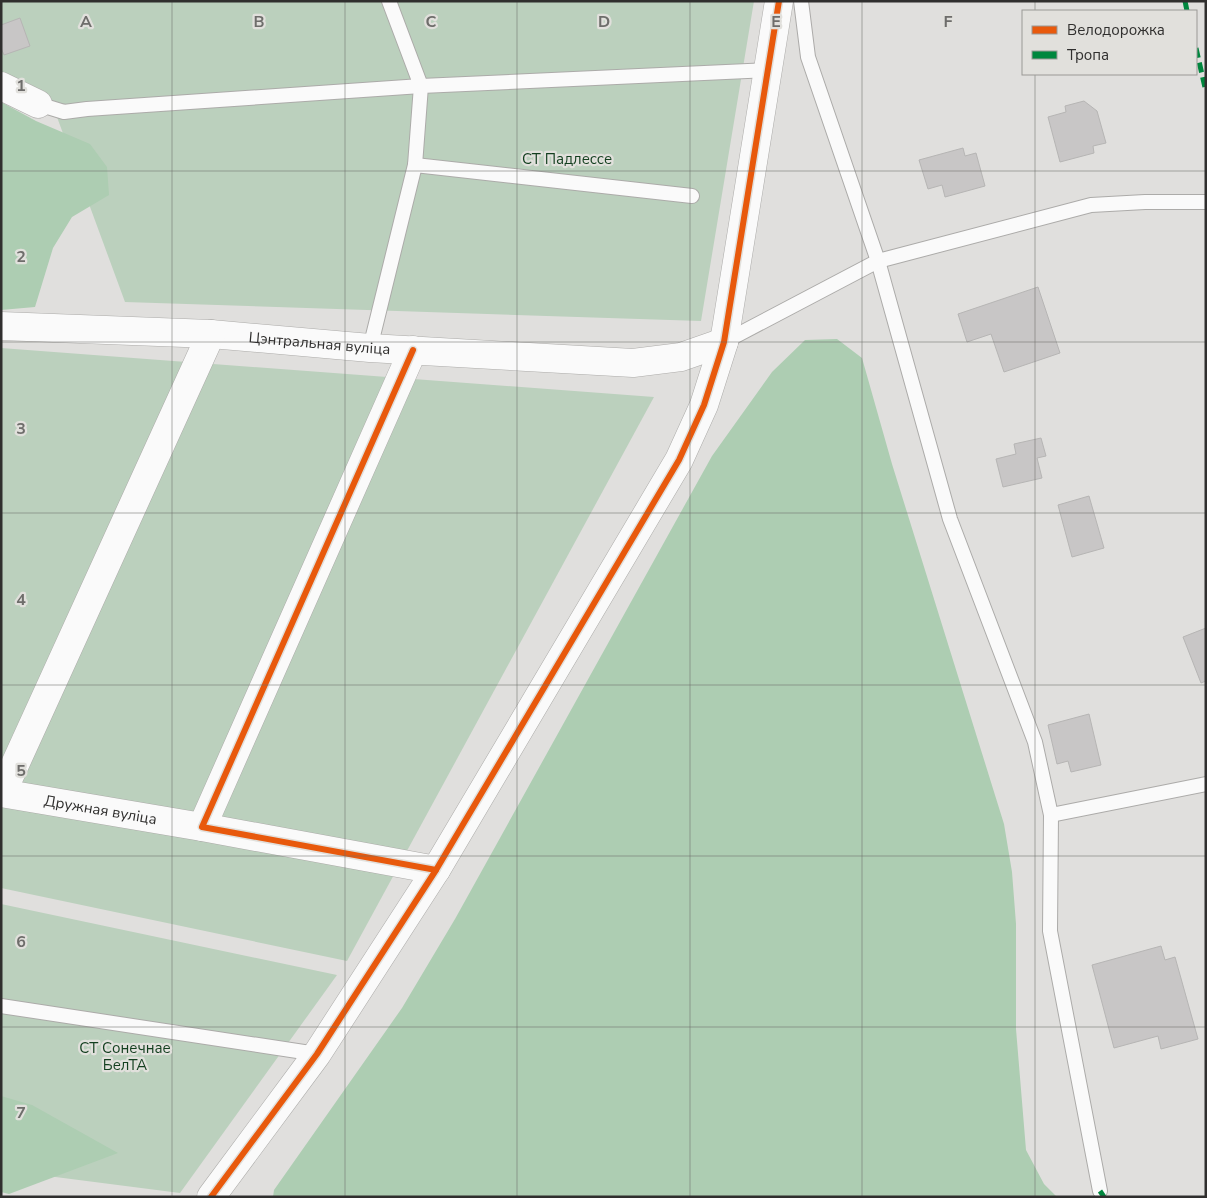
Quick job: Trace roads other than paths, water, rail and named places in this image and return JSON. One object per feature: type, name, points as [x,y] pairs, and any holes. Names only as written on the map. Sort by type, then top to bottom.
[{"type":"street","points":[[211,1197],[317,1054],[436,870],[679,460],[704,405],[724,342],[779,1]]},
{"type":"street","points":[[1,86],[38,104]]},
{"type":"street","name":"Цэнтральная вуліца","points":[[1,326],[211,334],[370,348],[633,363],[681,357],[724,342]]},
{"type":"street","points":[[2,793],[211,334]]},
{"type":"street","points":[[202,828],[412,350]]},
{"type":"street","name":"Дружная вуліца","points":[[2,793],[436,870]]},
{"type":"lane","points":[[370,348],[416,165],[422,86],[388,1]]},
{"type":"lane","points":[[801,1],[808,57],[878,261],[950,519],[1035,742],[1051,815],[1050,931],[1100,1191]]},
{"type":"lane","points":[[38,104],[64,112],[422,86],[768,70]]},
{"type":"lane","points":[[416,165],[692,196]]},
{"type":"lane","points":[[724,342],[878,261],[1091,206],[1145,202],[1206,202]]},
{"type":"lane","points":[[1051,815],[1206,784]]},
{"type":"lane","points":[[1,1006],[317,1054]]},
{"type":"park label","name":"СТ Падлессе","points":[[567,159]]},
{"type":"park label","name":"СТ Сонечнае БелТА","points":[[125,1056]]}]
